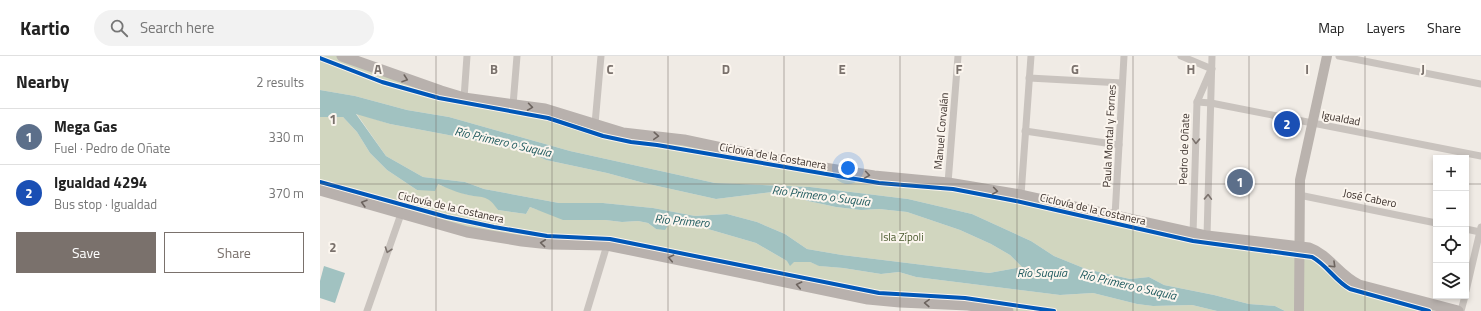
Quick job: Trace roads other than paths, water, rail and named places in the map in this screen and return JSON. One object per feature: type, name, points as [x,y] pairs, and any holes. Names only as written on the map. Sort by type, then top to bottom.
[{"type":"main road","points":[[342,56],[464,98],[545,109],[623,133],[684,140],[800,164],[874,176],[948,183],[1021,195],[1193,234],[1309,248],[1322,254],[1350,281],[1359,285],[1458,311]]},
{"type":"main road","points":[[1299,311],[1299,195],[1302,170],[1327,56]]},
{"type":"main road","points":[[320,190],[467,232],[550,244],[607,245],[868,299],[968,305],[1008,311]]},
{"type":"street","points":[[464,98],[468,56]]},
{"type":"street","points":[[513,104],[517,56]]},
{"type":"street","points":[[595,124],[601,56]]},
{"type":"street","name":"Manuel Corvalán","points":[[948,183],[958,56]]},
{"type":"street","points":[[1021,195],[1031,56]]},
{"type":"street","name":"Paula Montal y Fornes","points":[[1115,216],[1124,56]]},
{"type":"street","points":[[1181,56],[1212,69]]},
{"type":"street","name":"Pedro de Oñate","points":[[1207,236],[1212,56]]},
{"type":"street","points":[[1339,56],[1481,84]]},
{"type":"street","name":"Pedro de Oñate","points":[[1193,234],[1197,102],[1212,69]]},
{"type":"street","points":[[1029,78],[1122,83]]},
{"type":"street","name":"Igualdad","points":[[1197,102],[1211,103],[1481,156]]},
{"type":"street","points":[[1025,131],[1119,145]]},
{"type":"street","name":"José Cabero","points":[[1299,195],[1433,222]]},
{"type":"street","points":[[367,311],[402,214]]},
{"type":"street","points":[[1469,229],[1480,229],[1479,250],[1469,282]]},
{"type":"street","points":[[587,311],[607,245]]},
{"type":"street","points":[[1461,311],[1464,299]]},
{"type":"water","name":"Río Suquía","points":[[320,90],[355,96],[407,110],[449,117],[570,151],[715,183],[810,187],[908,199],[972,214],[1031,241],[1054,256],[1086,269],[1130,279],[1149,277],[1164,285],[1249,304],[1275,306],[1285,311],[1217,311],[1192,305],[1153,306],[1137,304],[1093,293],[1060,295],[916,277],[899,272],[881,274],[819,266],[810,262],[794,262],[790,266],[787,261],[756,243],[701,227],[669,224],[665,230],[656,229],[648,223],[638,221],[622,222],[605,220],[563,220],[530,207],[526,214],[498,210],[488,199],[460,193],[438,184],[435,191],[417,190],[387,170],[370,153],[357,132],[343,117],[320,117]],"holes":[[[356,114],[390,124],[529,152],[546,160],[716,199],[781,191],[808,201],[836,207],[861,210],[879,209],[907,212],[960,230],[991,244],[1010,255],[1022,267],[989,273],[842,255],[807,249],[785,234],[757,222],[727,214],[695,216],[653,208],[603,203],[559,203],[484,189],[465,182],[423,177],[386,156]]]},
{"type":"water","points":[[324,266],[345,273],[335,303],[320,298],[320,281]]},
{"type":"place","name":"Igualdad 4294","points":[[1287,124]]},
{"type":"place","name":"Mega Gas","points":[[1240,182]]},
{"type":"water label","name":"Río Primero o Suquía","points":[[503,142]]},
{"type":"water label","name":"Río Primero o Suquía","points":[[821,196]]},
{"type":"water label","name":"Río Primero","points":[[682,221]]},
{"type":"water label","name":"Río Primero o Suquía","points":[[1128,285]]},
{"type":"park label","name":"Isla Zípoli","points":[[902,237]]}]
